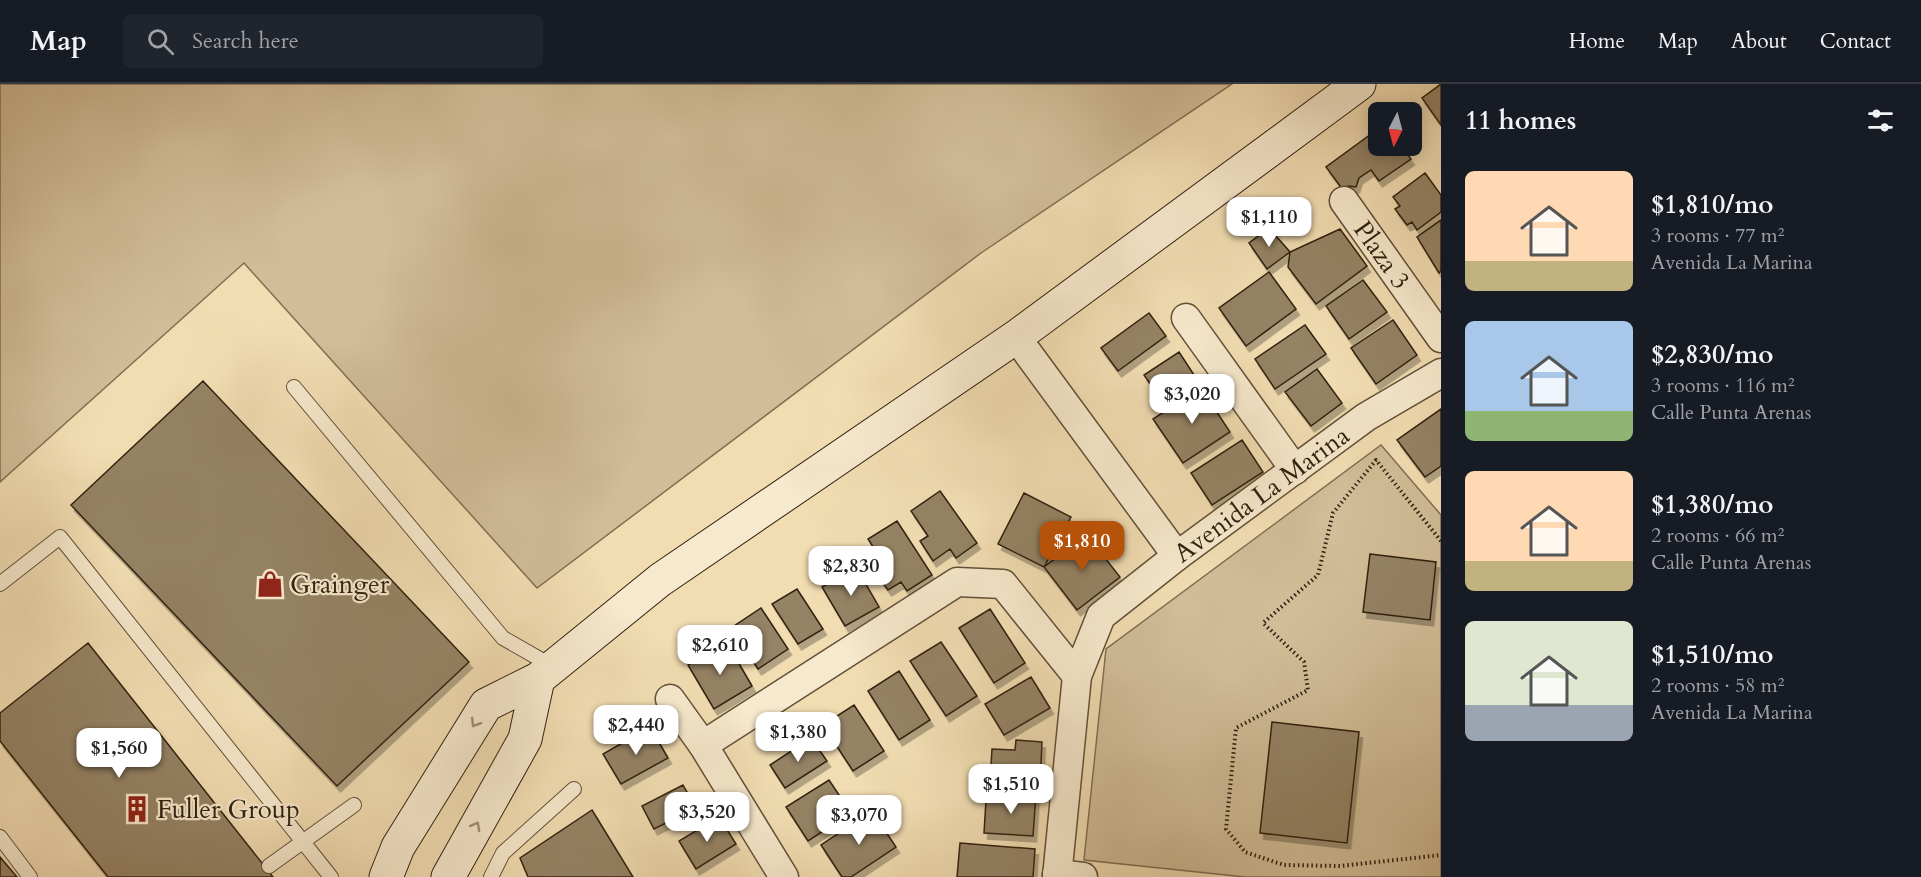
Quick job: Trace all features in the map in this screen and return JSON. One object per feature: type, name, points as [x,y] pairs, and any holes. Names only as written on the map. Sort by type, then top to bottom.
[{"type":"street","points":[[386,877],[398,847],[486,705],[545,673],[660,580],[1016,337],[1359,84]]},
{"type":"street","name":"Plaza 3","points":[[1344,201],[1441,338]]},
{"type":"street","points":[[1186,318],[1295,470]]},
{"type":"street","points":[[1016,337],[1177,556]]},
{"type":"street","name":"Avenida La Marina","points":[[1066,876],[1077,676],[1101,616],[1177,556],[1366,417],[1441,373]]},
{"type":"street","points":[[703,745],[957,582],[1003,584],[1077,676]]},
{"type":"street","points":[[448,877],[525,739],[545,673]]},
{"type":"street","points":[[670,699],[703,745],[784,877]]},
{"type":"lane","points":[[294,387],[503,638],[545,673]]},
{"type":"lane","points":[[0,584],[60,537],[331,877]]},
{"type":"lane","points":[[490,877],[503,853],[574,789]]},
{"type":"lane","points":[[269,866],[354,805]]},
{"type":"lane","points":[[0,837],[30,877]]},
{"type":"path","points":[[1441,541],[1376,460],[1333,513],[1318,575],[1263,623],[1304,662],[1308,690],[1236,728],[1226,829],[1245,852],[1284,864],[1340,867],[1441,855]]},
{"type":"shaded area","points":[[0,84],[1232,84],[981,253],[537,588],[244,263],[0,482]]},
{"type":"shaded area","points":[[1381,445],[1441,515],[1441,877],[1245,877],[1084,860],[1106,649]]},
{"type":"building","points":[[1441,84],[1441,125],[1422,98]]},
{"type":"building","points":[[1368,136],[1368,156],[1409,156],[1411,159],[1379,181],[1371,170],[1359,178],[1356,187],[1348,186],[1343,190],[1326,167]]},
{"type":"building","points":[[1425,173],[1441,195],[1441,212],[1417,230],[1412,222],[1407,225],[1395,209],[1400,206],[1393,197]]},
{"type":"building","points":[[1441,220],[1441,271],[1439,273],[1417,237]]},
{"type":"building","points":[[1269,228],[1290,252],[1267,269],[1249,243]]},
{"type":"building","points":[[1340,229],[1367,266],[1316,304],[1288,267],[1290,252]]},
{"type":"building","points":[[1269,272],[1296,309],[1246,346],[1219,308]]},
{"type":"building","points":[[1363,280],[1387,312],[1349,339],[1326,306]]},
{"type":"building","points":[[1149,313],[1166,336],[1118,371],[1101,348]]},
{"type":"building","points":[[1393,320],[1417,355],[1376,384],[1351,348]]},
{"type":"building","points":[[1305,325],[1326,354],[1275,389],[1255,359]]},
{"type":"building","points":[[1179,352],[1196,378],[1162,401],[1144,375]]},
{"type":"building","points":[[1317,369],[1342,403],[1311,426],[1285,392]]},
{"type":"building","name":"Grainger","points":[[203,381],[469,662],[337,786],[71,505]]},
{"type":"building","points":[[1201,388],[1230,432],[1183,463],[1153,419]]},
{"type":"building","points":[[1441,409],[1441,466],[1425,477],[1397,440]]},
{"type":"building","points":[[1242,440],[1263,472],[1212,505],[1191,473]]},
{"type":"building","points":[[940,491],[977,543],[956,558],[950,549],[933,561],[920,541],[928,536],[911,511]]},
{"type":"building","points":[[1024,493],[1071,517],[1044,567],[998,544]]},
{"type":"building","points":[[897,521],[932,575],[907,591],[901,582],[888,590],[880,579],[890,573],[868,539]]},
{"type":"building","points":[[1087,535],[1120,577],[1077,610],[1044,567]]},
{"type":"building","points":[[1370,554],[1436,562],[1430,620],[1363,612]]},
{"type":"building","points":[[856,567],[879,607],[845,626],[822,587]]},
{"type":"building","points":[[797,589],[823,629],[798,644],[772,604]]},
{"type":"building","points":[[761,608],[788,649],[758,669],[731,628]]},
{"type":"building","points":[[990,609],[1025,663],[994,683],[959,628]]},
{"type":"building","points":[[941,642],[977,696],[946,716],[910,661]]},
{"type":"building","name":"Fuller Group","points":[[88,643],[273,877],[108,877],[0,741],[0,713]]},
{"type":"building","points":[[727,643],[752,686],[714,709],[688,665]]},
{"type":"building","points":[[899,671],[930,720],[899,740],[868,691]]},
{"type":"building","points":[[1031,677],[1050,708],[1004,735],[985,704]]},
{"type":"building","points":[[854,705],[884,751],[853,771],[823,725]]},
{"type":"building","points":[[1272,722],[1359,732],[1347,843],[1260,833]]},
{"type":"building","points":[[650,727],[668,758],[621,784],[603,754]]},
{"type":"building","points":[[811,738],[827,761],[785,788],[770,765]]},
{"type":"building","points":[[1016,740],[1042,742],[1040,785],[990,782],[992,749],[1015,750]]},
{"type":"building","points":[[829,780],[851,813],[808,841],[786,807]]},
{"type":"building","points":[[683,785],[696,808],[654,829],[642,806]]},
{"type":"building","points":[[1010,792],[1036,794],[1033,836],[984,833],[986,800],[1009,802]]},
{"type":"building","points":[[592,810],[633,877],[528,877],[520,858]]},
{"type":"building","points":[[872,811],[896,847],[851,877],[842,877],[821,845]]},
{"type":"building","points":[[719,817],[736,844],[696,869],[679,841]]},
{"type":"building","points":[[960,843],[1035,849],[1033,877],[957,877]]},
{"type":"building","points":[[0,857],[17,877],[0,877]]},
{"type":"place","name":"Grainger","points":[[270,584]]},
{"type":"place","name":"Fuller Group","points":[[137,809]]}]
